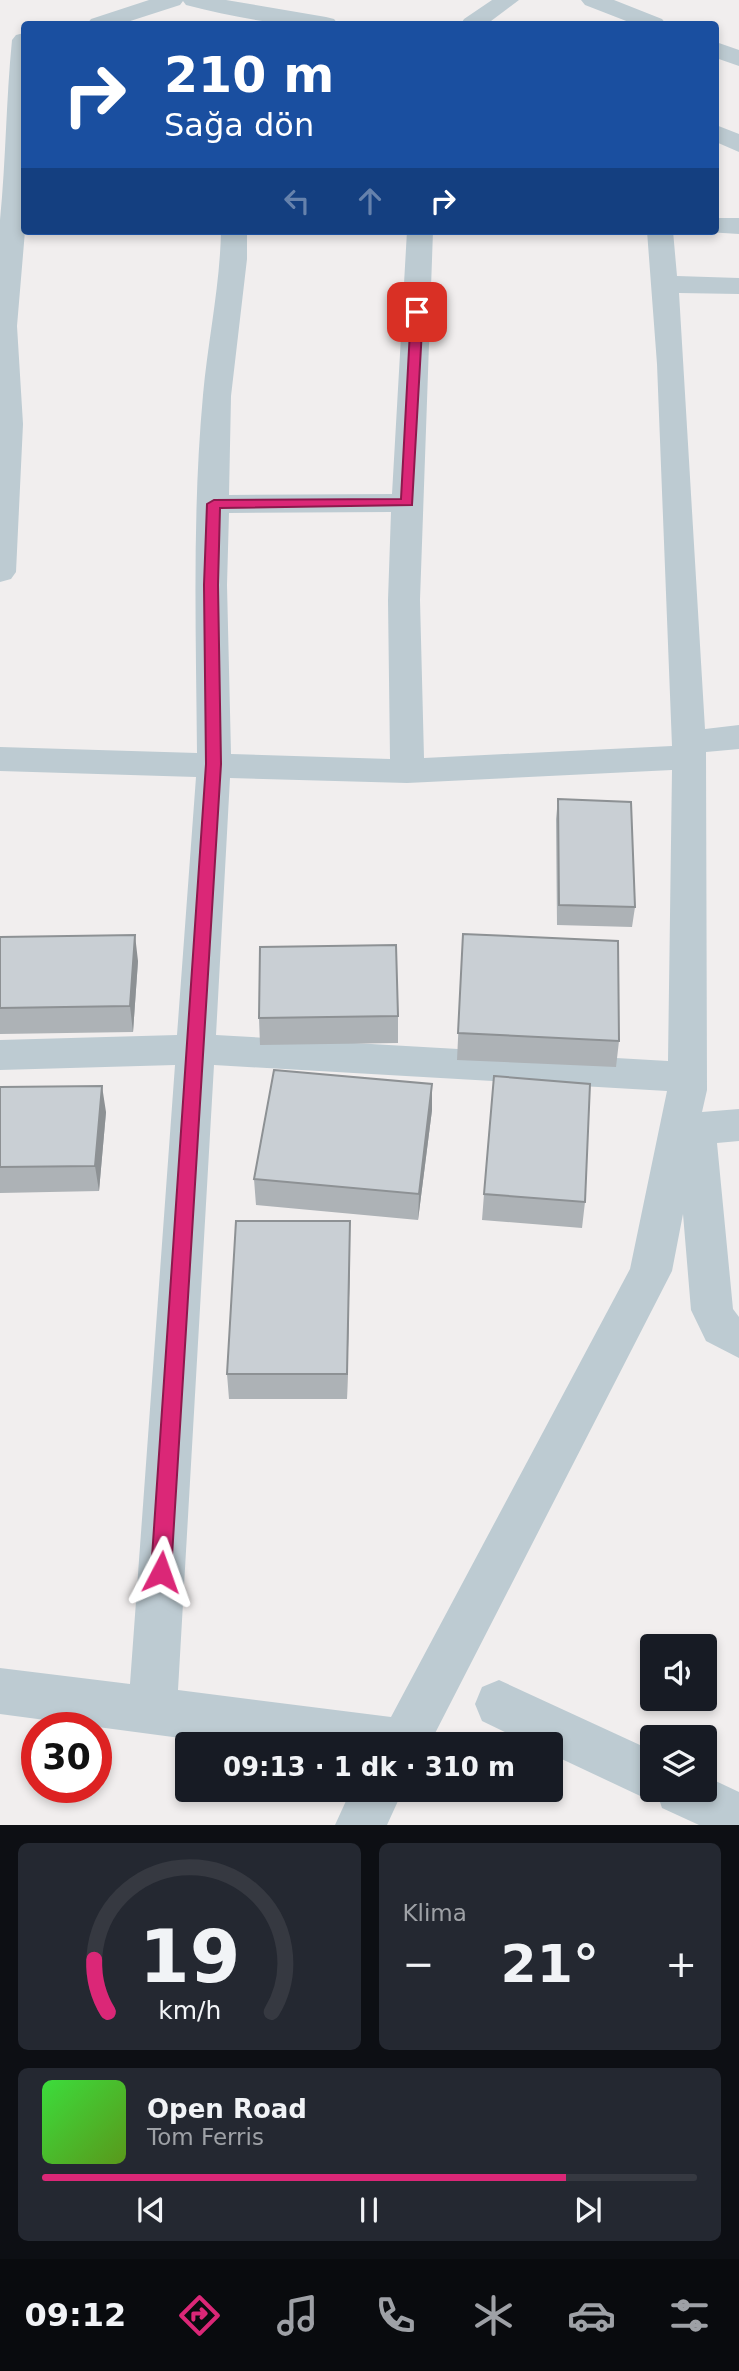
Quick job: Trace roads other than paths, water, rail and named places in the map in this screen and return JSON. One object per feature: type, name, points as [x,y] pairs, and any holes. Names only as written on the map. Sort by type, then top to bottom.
[{"type":"street","points":[[108,21],[172,0]]},
{"type":"street","points":[[194,0],[244,19],[286,16],[311,21]]},
{"type":"street","points":[[476,21],[507,0]]},
{"type":"street","points":[[593,0],[646,21]]},
{"type":"street","points":[[0,36],[21,33]]},
{"type":"street","points":[[719,50],[739,59]]},
{"type":"street","points":[[0,572],[8,424],[2,326],[17,180],[21,71]]},
{"type":"street","points":[[719,134],[739,144]]},
{"type":"street","points":[[719,226],[739,226]]},
{"type":"street","points":[[153,1710],[214,764],[211,585],[217,396],[234,259],[234,235]]},
{"type":"street","points":[[407,771],[404,600],[420,235]]},
{"type":"street","points":[[409,1732],[651,1271],[687,1090],[689,750],[671,364],[660,235]]},
{"type":"street","points":[[664,284],[739,286]]},
{"type":"street","points":[[214,504],[408,503]]},
{"type":"street","points":[[0,759],[407,771],[689,750],[739,737]]},
{"type":"street","points":[[0,1055],[195,1049],[687,1077]]},
{"type":"street","points":[[739,1125],[696,1129],[712,1310],[721,1328],[739,1339]]},
{"type":"street","points":[[0,1691],[315,1732]]},
{"type":"street","points":[[499,1704],[640,1771]]},
{"type":"street","points":[[359,1825],[371,1802]]},
{"type":"street","points":[[705,1802],[739,1818]]}]
